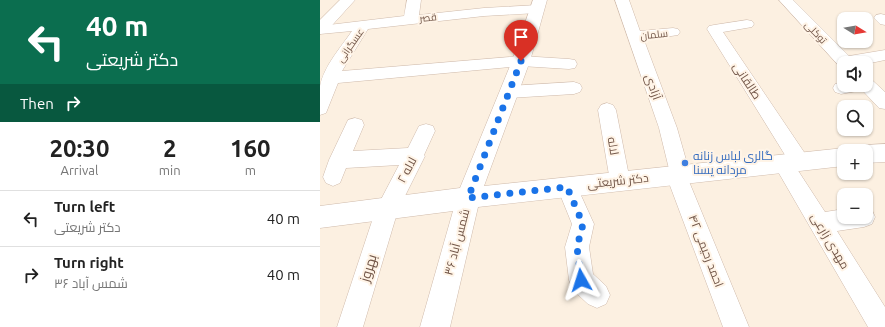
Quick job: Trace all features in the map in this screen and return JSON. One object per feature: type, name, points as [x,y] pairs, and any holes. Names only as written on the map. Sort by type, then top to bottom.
[{"type":"street","points":[[320,30],[348,0]]},
{"type":"street","points":[[411,19],[414,0]]},
{"type":"street","name":"آزادی","points":[[622,0],[668,128],[678,175]]},
{"type":"street","name":"توکلی","points":[[786,0],[839,56]]},
{"type":"street","name":"قصر","points":[[320,30],[411,19],[435,11],[485,6],[538,4]]},
{"type":"street","name":"شمس آباد ۳۶","points":[[435,327],[468,198],[521,61],[538,4]]},
{"type":"street","name":"عسگرانی","points":[[320,108],[329,70],[364,24]]},
{"type":"street","name":"طالقانی","points":[[747,24],[714,29],[791,162]]},
{"type":"street","name":"سلمان","points":[[635,36],[673,32]]},
{"type":"street","points":[[873,59],[883,58]]},
{"type":"street","points":[[329,70],[521,61],[569,64]]},
{"type":"street","points":[[509,92],[574,88]]},
{"type":"street","points":[[873,91],[885,103]]},
{"type":"street","name":"لاله","points":[[607,110],[620,181]]},
{"type":"street","points":[[355,125],[336,168],[415,156]]},
{"type":"street","name":"لاله ۲","points":[[387,209],[415,156],[426,131]]},
{"type":"street","points":[[873,153],[885,152]]},
{"type":"street","name":"دکتر شریعتی","points":[[320,217],[468,198],[837,158]]},
{"type":"street","name":"مهدی زارعی","points":[[791,162],[820,223],[877,318]]},
{"type":"street","name":"۴۲ احمد رحیمی","points":[[678,175],[736,327]]},
{"type":"street","points":[[567,187],[583,224],[577,247],[581,280],[597,295]]},
{"type":"street","name":"بهروز","points":[[350,327],[387,209]]},
{"type":"street","points":[[820,223],[837,221]]},
{"type":"place","name":"گالری لباس زنانه مردانه یسنا","points":[[685,163]]},
{"type":"route","points":[[521,61],[468,198],[567,187],[583,224],[577,247],[581,280]]}]
